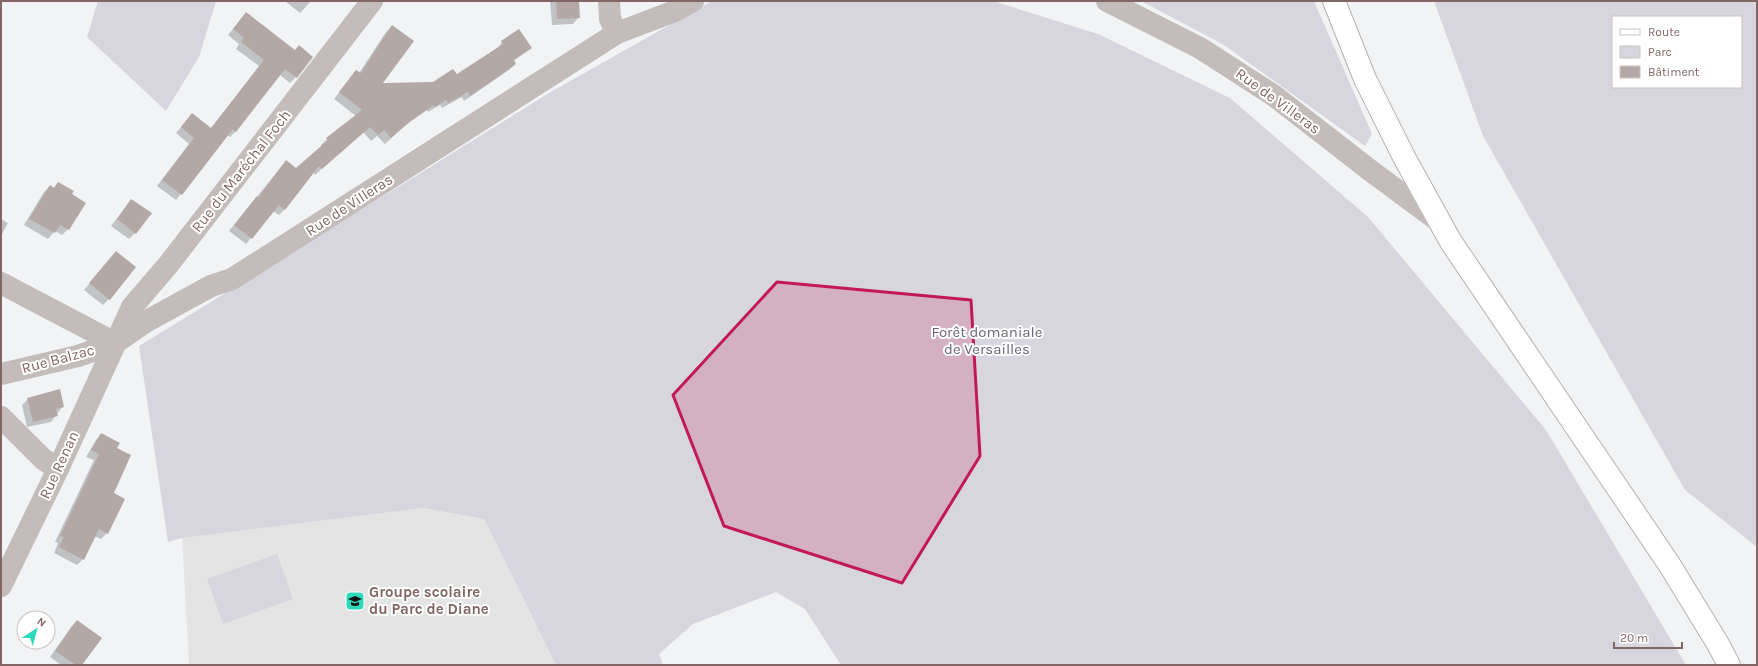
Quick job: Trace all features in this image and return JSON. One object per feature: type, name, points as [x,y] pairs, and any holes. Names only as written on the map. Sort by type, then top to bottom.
[{"type":"main road","points":[[1334,1],[1365,79],[1437,220],[1455,249],[1669,564],[1718,644],[1729,665]]},
{"type":"street","name":"Rue du Maréchal Foch","points":[[140,314],[168,265],[372,1]]},
{"type":"street","points":[[609,1],[610,19],[617,33]]},
{"type":"street","name":"Rue de Villeras","points":[[115,343],[140,314],[232,279],[617,33],[675,11],[693,1]]},
{"type":"street","name":"Rue de Villeras","points":[[1107,1],[1200,48],[1273,95],[1437,220]]},
{"type":"street","points":[[1,283],[115,343]]},
{"type":"street","name":"Rue Balzac","points":[[1,374],[78,356],[115,343]]},
{"type":"street","name":"Rue Renan","points":[[1,586],[58,469],[115,343]]},
{"type":"street","points":[[1,417],[43,459],[58,469]]},
{"type":"highlighted area","points":[[777,282],[971,300],[980,456],[902,583],[724,526],[673,395]]},
{"type":"shaded area","name":"Groupe scolaire du Parc de Diane","points":[[423,508],[484,519],[556,665],[189,665],[182,538]]},
{"type":"green space","points":[[98,1],[216,1],[199,57],[166,111],[87,37]]},
{"type":"green space","name":"Forêt domaniale de Versailles","points":[[712,1],[993,1],[1098,34],[1230,98],[1368,217],[1546,430],[1686,665],[841,665],[805,609],[776,592],[693,624],[659,654],[663,665],[556,665],[484,519],[423,508],[182,538],[168,542],[139,346],[549,93]]},
{"type":"green space","points":[[1141,1],[1314,1],[1372,134],[1365,146],[1224,45]]},
{"type":"green space","points":[[1434,1],[1757,1],[1757,547],[1685,490],[1483,136]]},
{"type":"green space","points":[[277,554],[293,599],[223,624],[207,579]]},
{"type":"building","points":[[556,1],[579,1],[580,18],[557,19]]},
{"type":"building","points":[[246,12],[295,50],[299,45],[313,57],[297,78],[285,69],[236,132],[233,129],[182,195],[162,180],[194,138],[181,127],[192,113],[211,128],[264,60],[241,42],[244,38],[233,29]]},
{"type":"building","points":[[392,25],[414,41],[383,83],[433,82],[453,69],[457,74],[503,44],[501,41],[519,29],[532,48],[514,60],[516,64],[470,96],[468,92],[448,103],[446,100],[435,107],[434,105],[412,120],[391,138],[384,130],[378,135],[370,127],[322,169],[319,166],[285,210],[279,205],[252,239],[234,225],[257,196],[258,198],[286,160],[296,168],[328,140],[326,138],[362,110],[339,92],[356,70],[361,73]]},
{"type":"building","points":[[58,182],[74,191],[72,194],[86,203],[69,230],[60,225],[55,233],[29,219],[50,185],[54,188]]},
{"type":"building","points":[[131,199],[152,213],[136,234],[117,219]]},
{"type":"building","points":[[116,251],[136,267],[110,300],[89,283]]},
{"type":"building","points":[[60,389],[64,407],[56,409],[58,416],[33,422],[27,398]]},
{"type":"building","points":[[101,433],[120,443],[117,448],[131,455],[114,493],[125,499],[108,534],[99,529],[84,560],[59,547],[64,537],[60,536],[99,454],[91,450]]},
{"type":"building","points":[[77,620],[102,638],[82,665],[76,665],[55,651]]},
{"type":"place","name":"Groupe scolaire du Parc de Diane","points":[[355,601]]}]
